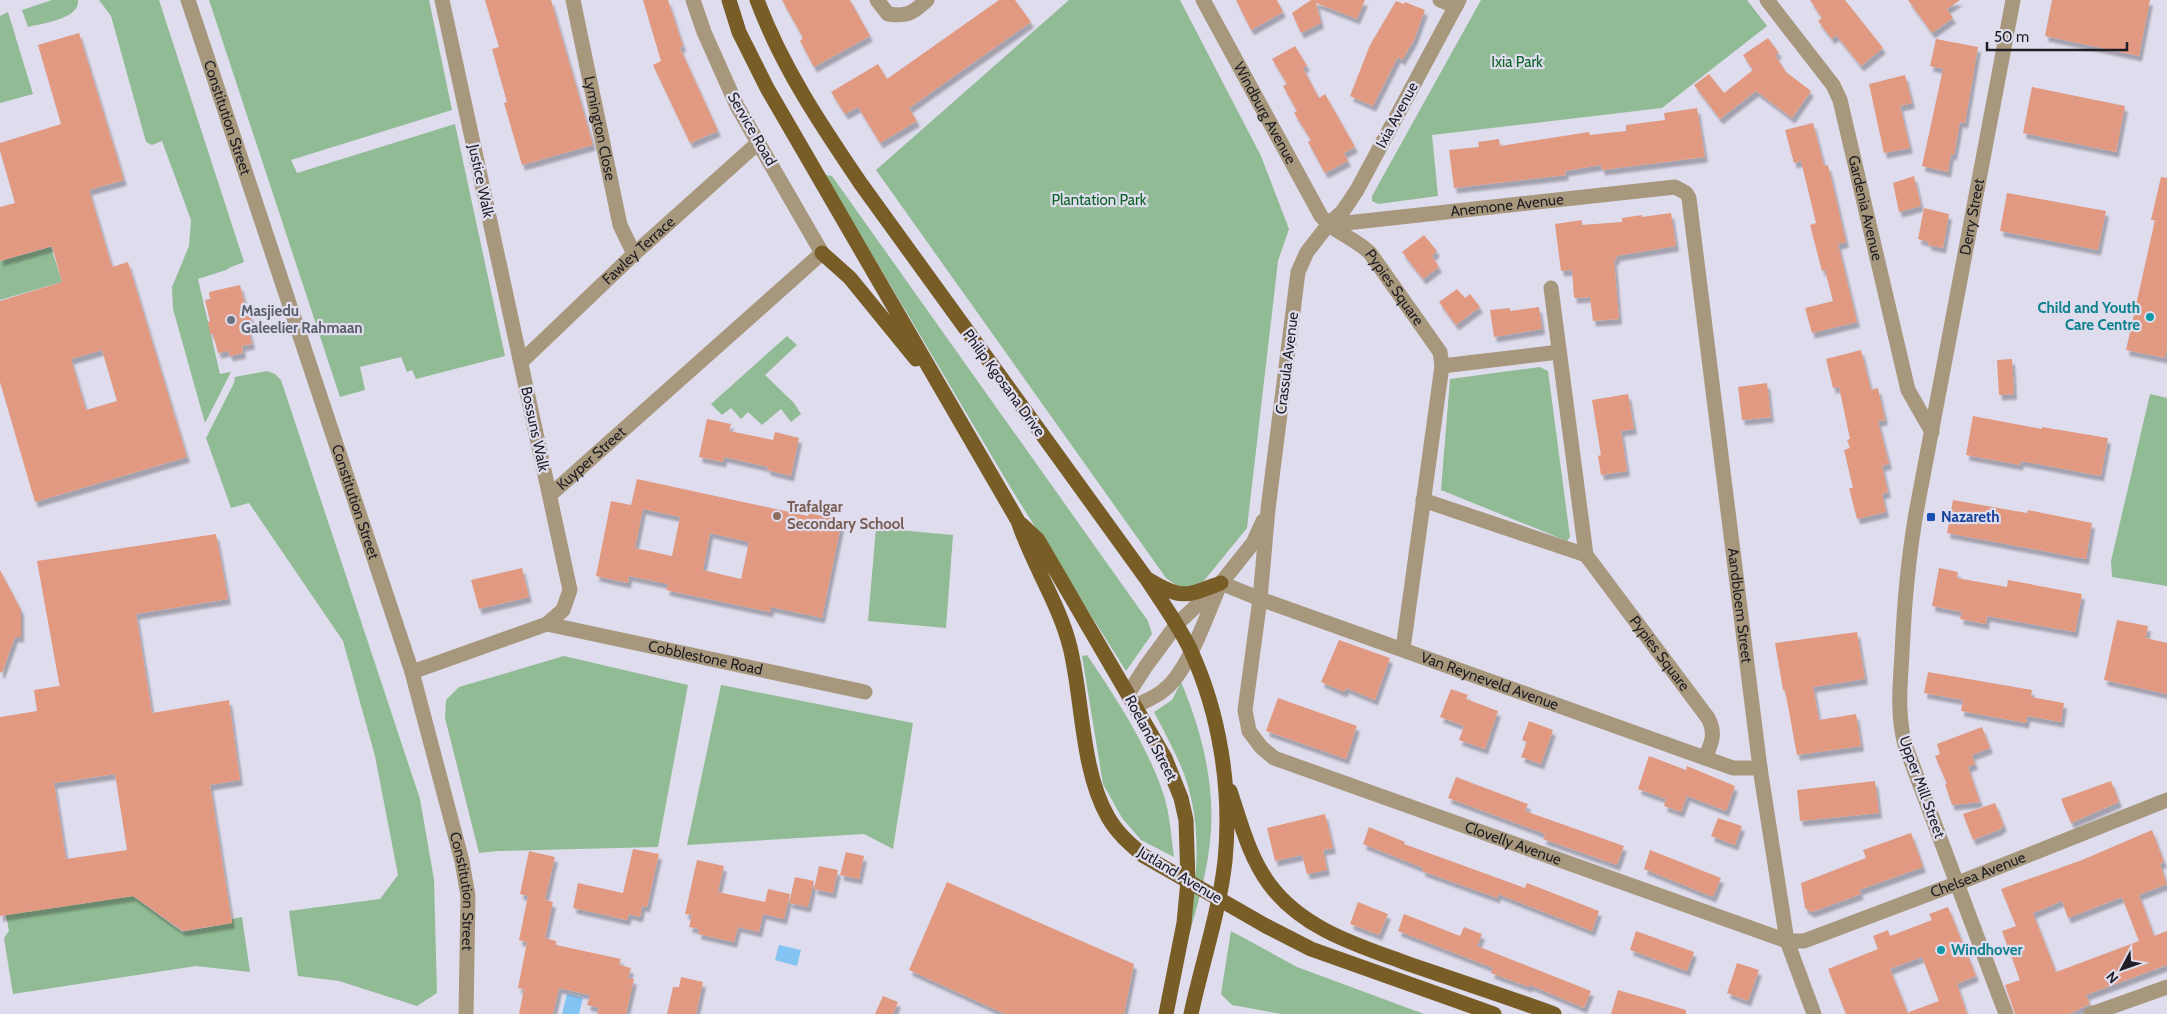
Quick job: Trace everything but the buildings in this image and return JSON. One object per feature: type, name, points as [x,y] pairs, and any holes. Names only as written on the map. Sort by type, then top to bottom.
[{"type":"main road","points":[[729,0],[739,32],[767,88],[1018,521]]},
{"type":"main road","name":"Philip Kgosana Drive","points":[[757,0],[793,78],[823,128],[872,200],[1146,578],[1177,624],[1203,682],[1216,727],[1224,775]]},
{"type":"main road","points":[[822,253],[850,278],[938,384]]},
{"type":"main road","name":"Roeland Street","points":[[1018,521],[1038,540],[1165,758],[1181,798],[1186,820],[1188,881],[1184,923],[1166,1014]]},
{"type":"main road","name":"Jutland Avenue","points":[[1018,521],[1027,548],[1063,624],[1070,647],[1090,765],[1100,800],[1120,834],[1144,856],[1266,926],[1311,949],[1494,1014]]},
{"type":"main road","points":[[1146,578],[1167,591],[1180,595],[1192,594],[1221,583]]},
{"type":"main road","points":[[1191,1014],[1218,899],[1224,862],[1226,824],[1224,775]]},
{"type":"main road","points":[[1224,775],[1255,860],[1271,886],[1299,914],[1329,932],[1360,946],[1554,1014]]},
{"type":"street","name":"Constitution Street","points":[[188,0],[412,672],[462,862],[468,896],[466,1014]]},
{"type":"street","name":"Justice Walk","points":[[442,0],[521,362]]},
{"type":"street","name":"Lymington Close","points":[[573,0],[620,224],[634,254]]},
{"type":"street","name":"Service Road","points":[[693,0],[724,80],[822,253]]},
{"type":"street","points":[[877,0],[888,14],[902,16],[916,10],[927,0]]},
{"type":"street","name":"Windburg Avenue","points":[[1203,0],[1321,216],[1328,225]]},
{"type":"street","points":[[1440,0],[1457,3]]},
{"type":"street","name":"Gardenia Avenue","points":[[1767,0],[1833,84],[1840,100],[1908,390],[1932,432]]},
{"type":"street","points":[[2001,0],[2012,6]]},
{"type":"street","name":"Ixia Avenue","points":[[1328,225],[1343,211],[1357,190],[1457,3]]},
{"type":"street","name":"Derry Street","points":[[1932,432],[2012,6]]},
{"type":"street","name":"Fawley Terrace","points":[[521,362],[634,254],[759,142]]},
{"type":"street","name":"Anemone Avenue","points":[[1328,225],[1675,188],[1686,193]]},
{"type":"street","name":"Aandbloem Street","points":[[1686,193],[1691,203],[1760,768],[1788,941],[1814,1014]]},
{"type":"street","name":"Pypies Square","points":[[1328,225],[1362,244],[1370,253],[1440,352],[1442,366],[1403,649]]},
{"type":"street","name":"Crassula Avenue","points":[[1249,731],[1245,710],[1260,599],[1268,509],[1298,272],[1307,252],[1328,225]]},
{"type":"street","name":"Kuyper Street","points":[[412,672],[547,624],[563,610],[570,590],[550,496],[822,253]]},
{"type":"street","name":"Pypies Square","points":[[1551,288],[1586,555],[1708,718],[1712,726],[1713,735],[1705,758]]},
{"type":"street","points":[[1442,366],[1559,352]]},
{"type":"street","name":"Bossuns Walk","points":[[521,362],[550,496]]},
{"type":"street","name":"Upper Mill Street","points":[[1932,432],[1916,513],[1906,584],[1899,705],[1900,726],[1905,745],[2006,1014]]},
{"type":"street","points":[[1424,500],[1586,555]]},
{"type":"street","name":"Crassula Avenue","points":[[1131,700],[1146,666],[1177,624],[1221,583],[1253,543],[1268,509]]},
{"type":"street","name":"Crassula Avenue","points":[[1131,700],[1167,688],[1181,670],[1221,583]]},
{"type":"street","name":"Van Reyneveld Avenue","points":[[1221,583],[1260,599],[1705,758],[1738,769],[1760,768]]},
{"type":"street","name":"Cobblestone Road","points":[[547,624],[865,692]]},
{"type":"street","name":"Clovelly Avenue","points":[[1249,731],[1260,747],[1274,758],[1788,941]]},
{"type":"street","name":"Chelsea Avenue","points":[[1788,941],[1804,941],[1958,883],[2167,800]]},
{"type":"street","points":[[2091,1014],[2167,987]]},
{"type":"green space","points":[[52,0],[78,0],[73,12],[67,16],[28,27],[22,10]]},
{"type":"green space","points":[[99,0],[159,0],[244,262],[198,279],[220,374],[231,372],[205,423],[173,309],[172,287],[189,246],[191,220],[162,141],[152,145],[146,142],[111,16]]},
{"type":"green space","points":[[209,0],[429,0],[452,110],[291,160],[297,173],[455,124],[505,356],[416,379],[412,370],[407,372],[401,357],[360,367],[365,390],[340,397]]},
{"type":"green space","name":"Plantation Park","points":[[1069,0],[1180,0],[1261,156],[1289,229],[1278,261],[1247,528],[1203,582],[1185,588],[1176,585],[1166,578],[876,170]]},
{"type":"green space","name":"Ixia Park","points":[[1481,0],[1747,0],[1767,26],[1662,108],[1432,135],[1438,196],[1378,204],[1372,201],[1372,196]]},
{"type":"green space","points":[[8,12],[33,94],[0,103],[0,16]]},
{"type":"green space","points":[[825,175],[832,176],[1148,621],[1152,634],[1126,671],[1012,490]]},
{"type":"green space","points":[[51,247],[62,282],[0,300],[0,261]]},
{"type":"green space","points":[[787,336],[797,345],[765,375],[794,403],[801,414],[791,422],[781,409],[762,425],[748,412],[741,419],[731,408],[722,415],[711,404]]},
{"type":"green space","points":[[1540,367],[1548,371],[1570,537],[1567,541],[1441,490],[1450,379]]},
{"type":"green space","points":[[267,371],[275,374],[281,380],[420,799],[434,880],[437,993],[417,1006],[339,981],[298,976],[289,911],[380,899],[398,875],[375,756],[343,641],[249,503],[231,508],[206,438],[234,383],[235,377]]},
{"type":"green space","points":[[2150,394],[2167,398],[2167,586],[2112,577],[2111,561]]},
{"type":"green space","points":[[876,528],[953,535],[946,628],[868,621]]},
{"type":"green space","points":[[1087,655],[1130,723],[1157,777],[1168,811],[1174,857],[1141,840],[1122,818],[1103,784],[1082,656]]},
{"type":"green space","points":[[564,656],[688,685],[658,847],[479,853],[445,718],[446,700],[459,687]]},
{"type":"green space","points":[[1181,682],[1201,740],[1206,760],[1211,801],[1210,842],[1206,871],[1183,957],[1195,884],[1196,835],[1194,811],[1180,764],[1154,712],[1172,700]]},
{"type":"green space","points":[[721,685],[913,723],[893,849],[864,834],[687,845]]},
{"type":"green space","points":[[133,896],[182,932],[232,923],[232,919],[242,917],[250,972],[196,966],[13,994],[4,938],[9,931],[6,915]]},
{"type":"green space","points":[[1231,931],[1297,967],[1424,1014],[1281,1014],[1232,1005],[1221,994]]},
{"type":"water","points":[[779,945],[801,950],[797,966],[775,960]]},
{"type":"water","points":[[567,994],[583,998],[579,1014],[562,1014]]},
{"type":"place","name":"Child and Youth Care Centre","points":[[2150,317]]},
{"type":"place","name":"Masjiedu Galeelier Rahmaan","points":[[231,320]]},
{"type":"place","name":"Trafalgar Secondary School","points":[[777,516]]},
{"type":"place","name":"Nazareth","points":[[1931,517]]},
{"type":"place","name":"Windhover","points":[[1941,950]]}]
